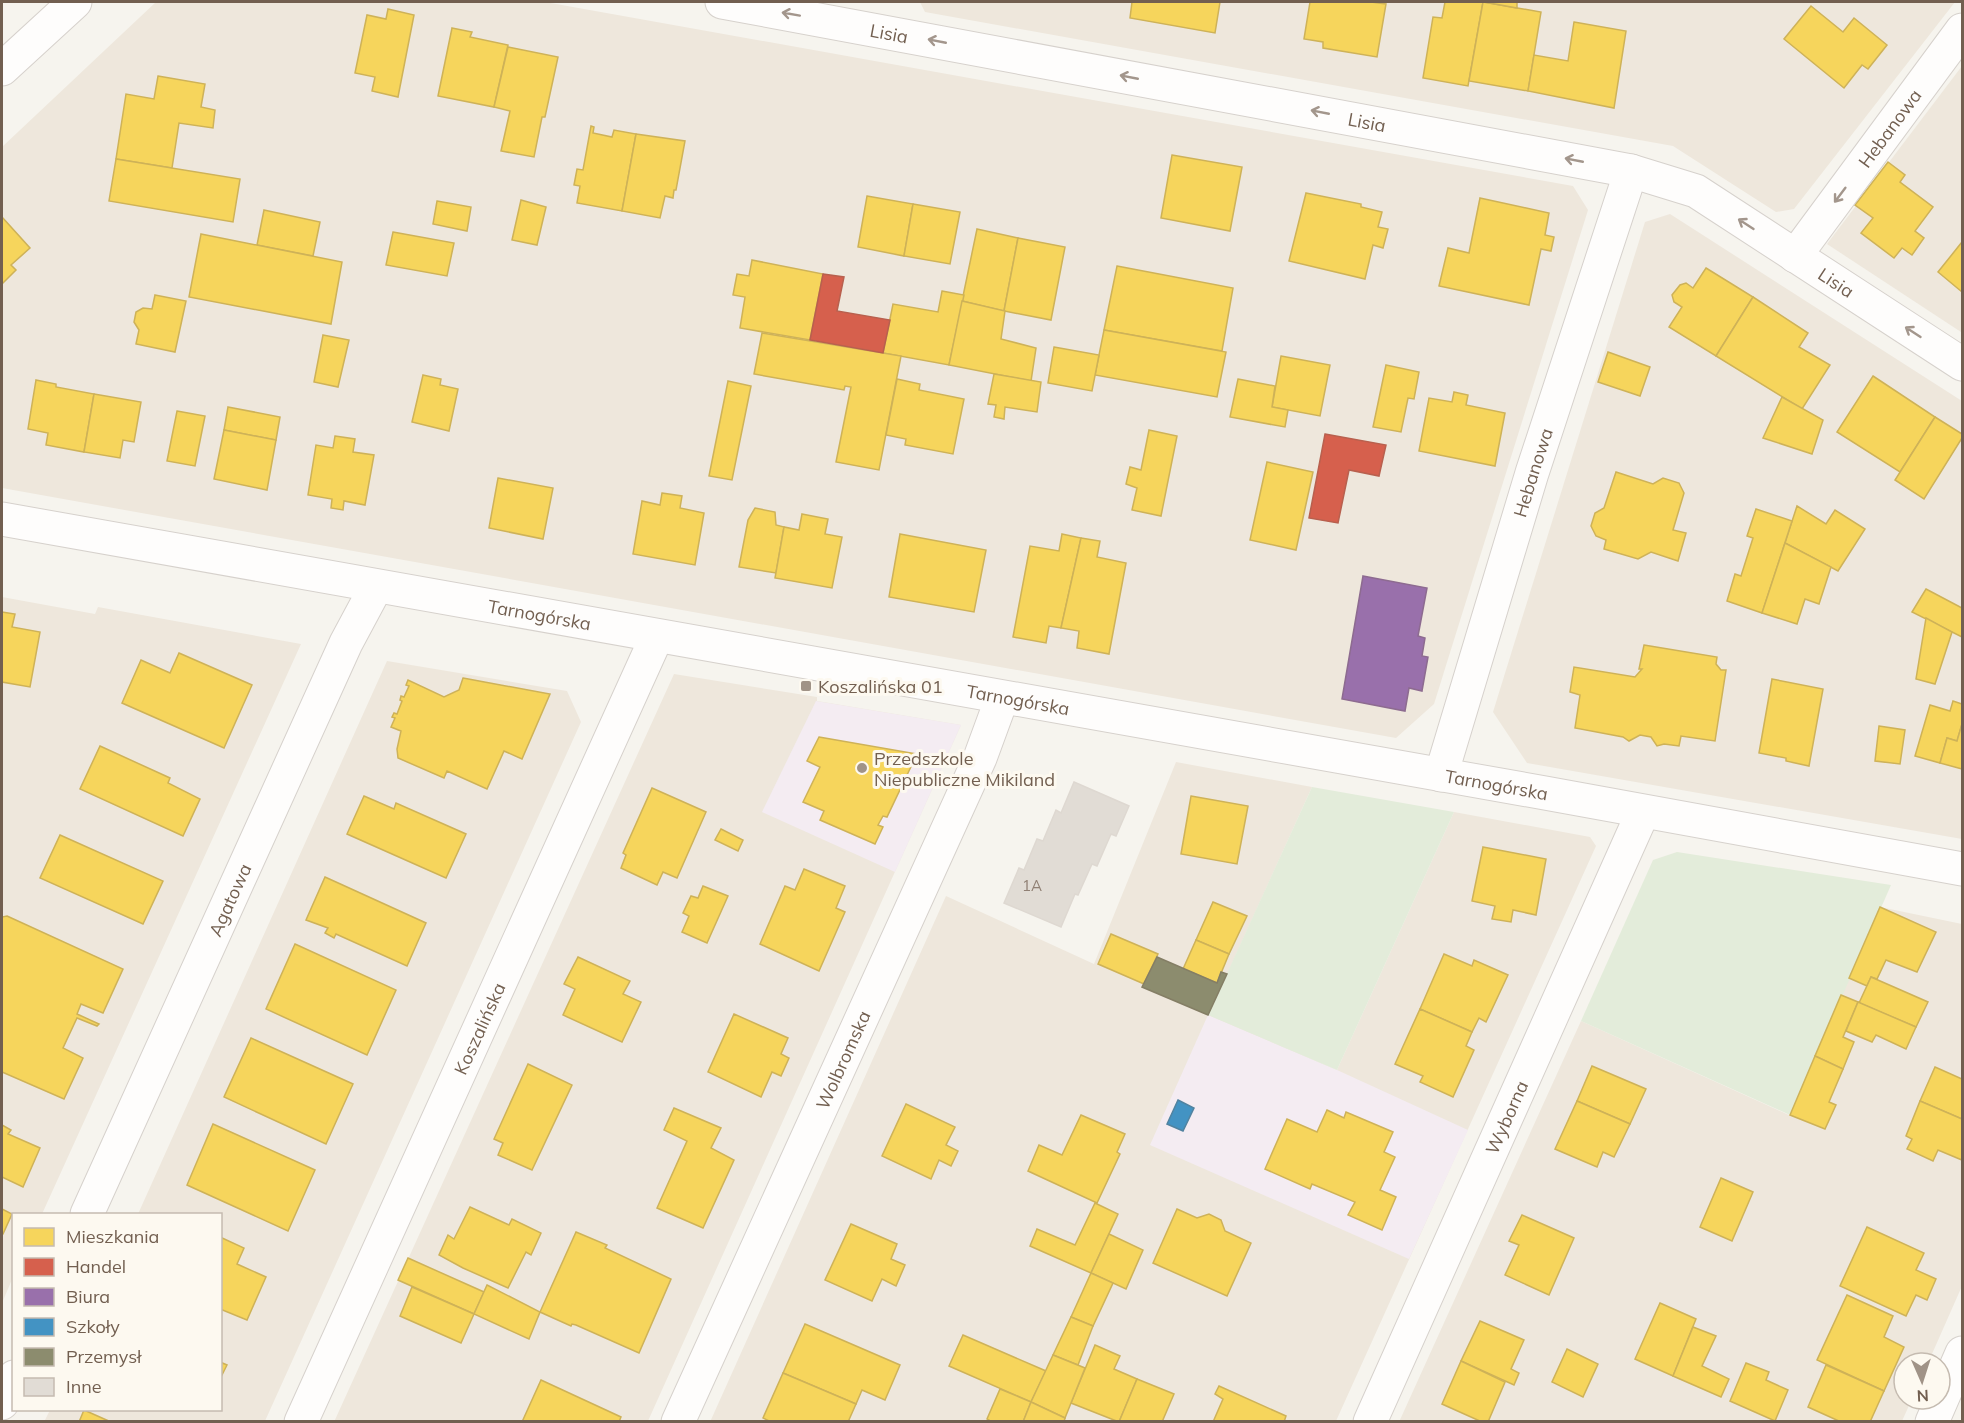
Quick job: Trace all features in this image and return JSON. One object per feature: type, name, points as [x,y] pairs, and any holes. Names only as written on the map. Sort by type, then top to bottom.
[{"type":"street","points":[[2,69],[75,2]]},
{"type":"street","name":"Lisia","points":[[722,2],[858,13],[1631,171],[1696,191],[1962,364]]},
{"type":"street","name":"Hebanowa","points":[[1795,256],[1962,30]]},
{"type":"street","name":"Hebanowa","points":[[1441,775],[1532,473],[1631,171]]},
{"type":"street","name":"Tarnogórska","points":[[2,519],[1962,869]]},
{"type":"street","name":"Agatowa","points":[[88,1213],[346,642],[376,587]]},
{"type":"street","name":"Koszalińska","points":[[301,1422],[657,636]]},
{"type":"street","name":"Wolbromska","points":[[678,1422],[980,758],[1002,698]]},
{"type":"street","name":"Wyborna","points":[[1370,1422],[1643,812]]},
{"type":"street","points":[[1932,1422],[1962,1353]]},
{"type":"street","points":[[2,1403],[12,1381]]},
{"type":"shaded area","points":[[156,2],[545,2],[1573,186],[1588,210],[1434,704],[1396,738],[2,488],[2,147]]},
{"type":"shaded area","points":[[920,2],[1955,2],[1794,209],[1776,212],[1673,146],[925,12]]},
{"type":"shaded area","points":[[1962,66],[1962,330],[1961,332],[1827,244]]},
{"type":"shaded area","points":[[1670,214],[1962,401],[1962,839],[1527,763],[1493,712],[1645,222]]},
{"type":"shaded area","points":[[2,597],[95,614],[98,607],[301,644],[42,1213],[12,1213],[12,1279],[2,1303]]},
{"type":"shaded area","points":[[387,661],[567,691],[581,722],[265,1421],[44,1422],[50,1411],[222,1411],[222,1213],[138,1213]]},
{"type":"shaded area","points":[[674,674],[817,697],[817,701],[961,725],[648,1421],[334,1422]]},
{"type":"shaded area","name":"Przedszkole Niepubliczne Mikiland","points":[[816,701],[961,725],[895,872],[762,812]]},
{"type":"shaded area","points":[[1176,762],[1312,787],[1209,1014],[1337,1070],[1454,812],[1590,837],[1596,846],[1336,1421],[710,1422],[946,896],[1094,964]]},
{"type":"shaded area","points":[[1880,907],[1962,924],[1962,1286],[1933,1351],[1892,1351],[1892,1411],[1907,1411],[1902,1421],[1399,1422],[1581,1021],[1789,1115]]},
{"type":"shaded area","points":[[1208,1015],[1337,1070],[1468,1130],[1409,1259],[1150,1145]]},
{"type":"green space","points":[[1312,787],[1454,812],[1337,1070],[1208,1015]]},
{"type":"green space","points":[[1677,852],[1891,885],[1790,1115],[1581,1021],[1653,860]]},
{"type":"building: Mieszkania","points":[[1132,2],[1220,2],[1215,33],[1130,18]]},
{"type":"building: Mieszkania","points":[[1310,2],[1386,4],[1377,57],[1323,48],[1323,42],[1304,39]]},
{"type":"building: Mieszkania","points":[[1445,2],[1483,2],[1468,86],[1423,78],[1433,17],[1442,18]]},
{"type":"building: Mieszkania","points":[[1483,2],[1541,12],[1528,91],[1469,81]]},
{"type":"building: Mieszkania","points":[[1484,2],[1517,2],[1517,8]]},
{"type":"building: Mieszkania","points":[[1811,6],[1843,32],[1854,18],[1887,45],[1868,69],[1862,65],[1844,88],[1784,39]]},
{"type":"building: Mieszkania","points":[[388,9],[414,15],[398,97],[372,91],[375,77],[355,73],[367,15],[386,19]]},
{"type":"building: Mieszkania","points":[[1574,22],[1626,31],[1614,108],[1528,91],[1534,55],[1568,61]]},
{"type":"building: Mieszkania","points":[[452,28],[472,32],[470,37],[508,45],[494,107],[438,96]]},
{"type":"building: Mieszkania","points":[[508,47],[558,57],[534,157],[501,151],[510,111],[494,107]]},
{"type":"building: Mieszkania","points":[[158,76],[205,84],[201,107],[215,110],[213,128],[179,123],[172,168],[116,159],[126,94],[154,99]]},
{"type":"building: Mieszkania","points":[[591,126],[594,127],[593,133],[612,137],[614,130],[636,134],[622,211],[577,203],[580,186],[574,185],[577,169],[583,170]]},
{"type":"building: Mieszkania","points":[[636,134],[685,141],[676,190],[674,190],[673,198],[665,196],[660,218],[622,211]]},
{"type":"building: Mieszkania","points":[[1172,155],[1242,167],[1230,231],[1161,218]]},
{"type":"building: Mieszkania","points":[[116,159],[240,179],[233,222],[109,201]]},
{"type":"building: Mieszkania","points":[[1888,162],[1905,175],[1900,182],[1933,207],[1915,231],[1924,238],[1912,255],[1902,248],[1894,258],[1861,233],[1873,218],[1855,205]]},
{"type":"building: Mieszkania","points":[[1306,193],[1361,204],[1361,207],[1382,212],[1378,227],[1388,229],[1383,248],[1373,245],[1365,279],[1289,261]]},
{"type":"building: Mieszkania","points":[[867,196],[913,204],[904,256],[858,247]]},
{"type":"building: Mieszkania","points":[[1480,198],[1549,213],[1545,235],[1554,237],[1551,251],[1541,249],[1529,305],[1439,286],[1448,248],[1469,253]]},
{"type":"building: Mieszkania","points":[[521,200],[546,207],[537,245],[512,240]]},
{"type":"building: Mieszkania","points":[[437,201],[471,207],[467,231],[433,224]]},
{"type":"building: Mieszkania","points":[[913,204],[960,212],[950,264],[904,256]]},
{"type":"building: Mieszkania","points":[[264,210],[320,222],[313,256],[257,245]]},
{"type":"building: Mieszkania","points":[[2,217],[30,248],[11,265],[16,270],[2,284]]},
{"type":"building: Mieszkania","points":[[977,229],[1018,238],[1004,311],[962,301]]},
{"type":"building: Mieszkania","points":[[393,232],[454,243],[447,276],[386,265]]},
{"type":"building: Mieszkania","points":[[201,234],[342,262],[331,324],[189,297]]},
{"type":"building: Mieszkania","points":[[1018,238],[1065,247],[1051,320],[1004,311]]},
{"type":"building: Mieszkania","points":[[1962,242],[1962,292],[1938,272]]},
{"type":"building: Mieszkania","points":[[752,260],[823,274],[810,340],[740,328],[745,297],[733,295],[737,274],[749,276]]},
{"type":"building: Mieszkania","points":[[1117,266],[1233,288],[1222,351],[1104,330]]},
{"type":"building: Mieszkania","points":[[1706,268],[1753,297],[1716,356],[1669,327],[1682,307],[1674,302],[1672,295],[1680,285],[1686,283],[1693,288]]},
{"type":"building: Mieszkania","points":[[942,291],[964,295],[949,365],[883,353],[893,304],[938,312]]},
{"type":"building: Mieszkania","points":[[155,295],[186,301],[175,352],[136,344],[139,330],[134,322],[136,312],[143,308],[152,309]]},
{"type":"building: Mieszkania","points":[[1753,297],[1808,333],[1799,347],[1830,365],[1802,409],[1716,356]]},
{"type":"building: Mieszkania","points":[[962,301],[1005,311],[1001,339],[1036,348],[1031,381],[949,365]]},
{"type":"building: Mieszkania","points":[[1104,330],[1226,352],[1217,397],[1095,375]]},
{"type":"building: Mieszkania","points":[[762,333],[901,356],[879,470],[836,462],[851,387],[845,386],[844,390],[754,374]]},
{"type":"building: Mieszkania","points":[[323,335],[349,340],[338,387],[314,382]]},
{"type":"building: Mieszkania","points":[[1054,347],[1099,355],[1092,391],[1048,383]]},
{"type":"building: Mieszkania","points":[[1608,352],[1650,367],[1640,396],[1598,382]]},
{"type":"building: Mieszkania","points":[[1281,356],[1330,365],[1320,416],[1272,407]]},
{"type":"building: Mieszkania","points":[[1386,365],[1419,372],[1414,399],[1408,398],[1401,432],[1373,427]]},
{"type":"building: Mieszkania","points":[[994,374],[1041,382],[1037,412],[1005,407],[1004,419],[994,417],[996,405],[988,404]]},
{"type":"building: Mieszkania","points":[[423,375],[441,379],[440,385],[458,389],[449,431],[412,422]]},
{"type":"building: Mieszkania","points":[[1873,376],[1935,417],[1900,472],[1837,432]]},
{"type":"building: Mieszkania","points":[[897,379],[920,384],[919,390],[964,399],[953,454],[905,445],[906,439],[886,435]]},
{"type":"building: Mieszkania","points":[[1238,379],[1275,386],[1272,407],[1288,410],[1285,427],[1230,417]]},
{"type":"building: Mieszkania","points":[[36,380],[56,384],[56,387],[94,394],[84,452],[46,445],[48,433],[28,429]]},
{"type":"building: Mieszkania","points":[[728,381],[751,386],[732,480],[709,476]]},
{"type":"building: Mieszkania","points":[[1454,392],[1468,395],[1466,405],[1505,413],[1495,466],[1419,451],[1429,398],[1452,402]]},
{"type":"building: Mieszkania","points":[[94,394],[141,402],[134,442],[123,440],[120,458],[84,452]]},
{"type":"building: Mieszkania","points":[[1782,397],[1823,420],[1812,454],[1763,438]]},
{"type":"building: Mieszkania","points":[[228,407],[280,417],[276,440],[224,430]]},
{"type":"building: Mieszkania","points":[[177,411],[205,416],[195,466],[167,461]]},
{"type":"building: Mieszkania","points":[[1935,417],[1962,434],[1962,438],[1924,499],[1895,480]]},
{"type":"building: Mieszkania","points":[[224,430],[276,440],[267,490],[214,479]]},
{"type":"building: Mieszkania","points":[[1149,430],[1177,436],[1161,516],[1132,510],[1137,488],[1126,484],[1130,467],[1141,470]]},
{"type":"building: Mieszkania","points":[[335,436],[355,439],[353,452],[374,455],[365,505],[344,501],[343,510],[331,508],[332,499],[308,495],[316,445],[333,448]]},
{"type":"building: Mieszkania","points":[[1267,462],[1313,472],[1296,550],[1250,540]]},
{"type":"building: Mieszkania","points":[[1616,472],[1653,484],[1663,478],[1679,483],[1684,493],[1673,530],[1686,533],[1678,561],[1651,552],[1638,559],[1604,549],[1606,540],[1596,536],[1591,526],[1595,513],[1604,508]]},
{"type":"building: Mieszkania","points":[[498,478],[553,488],[543,539],[489,528]]},
{"type":"building: Mieszkania","points":[[662,493],[682,496],[680,508],[704,513],[695,565],[633,554],[642,501],[660,505]]},
{"type":"building: Mieszkania","points":[[1797,506],[1826,524],[1835,510],[1865,529],[1838,571],[1785,543]]},
{"type":"building: Mieszkania","points":[[755,508],[775,512],[776,525],[784,527],[776,573],[739,567],[748,520]]},
{"type":"building: Mieszkania","points":[[1756,509],[1792,521],[1762,613],[1727,601],[1735,574],[1741,576],[1753,538],[1747,536]]},
{"type":"building: Mieszkania","points":[[802,514],[828,519],[825,534],[842,537],[832,588],[775,578],[784,527],[799,530]]},
{"type":"building: Mieszkania","points":[[900,534],[986,550],[974,612],[889,597]]},
{"type":"building: Mieszkania","points":[[1062,534],[1081,538],[1061,628],[1049,626],[1046,643],[1013,637],[1030,546],[1059,551]]},
{"type":"building: Mieszkania","points":[[1081,538],[1100,541],[1097,557],[1126,563],[1109,654],[1077,648],[1079,631],[1061,628]]},
{"type":"building: Mieszkania","points":[[1785,543],[1831,567],[1819,604],[1805,599],[1797,624],[1762,613]]},
{"type":"building: Mieszkania","points":[[1926,589],[1962,608],[1962,637],[1912,612]]},
{"type":"building: Mieszkania","points":[[2,612],[15,614],[12,627],[40,632],[30,687],[2,682]]},
{"type":"building: Mieszkania","points":[[1926,618],[1952,632],[1935,684],[1916,679]]},
{"type":"building: Mieszkania","points":[[1644,645],[1717,657],[1716,664],[1721,670],[1726,670],[1715,741],[1681,736],[1679,746],[1664,744],[1657,746],[1651,737],[1640,735],[1629,741],[1623,737],[1575,728],[1580,695],[1570,692],[1574,667],[1635,677],[1642,669],[1639,669]]},
{"type":"building: Mieszkania","points":[[179,653],[252,685],[224,748],[122,703],[141,660],[170,673]]},
{"type":"building: Mieszkania","points":[[463,678],[550,694],[522,759],[504,751],[487,789],[447,771],[444,778],[398,758],[397,749],[401,731],[391,727],[395,718],[392,717],[394,713],[397,714],[402,701],[401,696],[404,697],[409,686],[406,685],[408,680],[444,697],[459,690]]},
{"type":"building: Mieszkania","points":[[1772,679],[1823,689],[1809,766],[1786,761],[1786,758],[1759,753]]},
{"type":"building: Mieszkania","points":[[1953,701],[1962,704],[1962,724],[1957,741],[1947,738],[1940,763],[1915,756],[1930,705],[1950,711]]},
{"type":"building: Mieszkania","points":[[1962,724],[1962,769],[1940,763],[1947,738],[1957,741]]},
{"type":"building: Mieszkania","points":[[1879,726],[1905,730],[1900,764],[1875,761]]},
{"type":"building: Mieszkania","points":[[819,737],[917,754],[887,817],[883,816],[878,825],[883,827],[875,844],[820,820],[824,811],[803,802],[820,767],[807,761]]},
{"type":"building: Mieszkania","points":[[100,746],[170,778],[168,783],[200,799],[183,836],[80,789]]},
{"type":"building: Mieszkania","points":[[652,788],[706,812],[677,878],[663,872],[657,885],[621,868],[626,855],[623,853]]},
{"type":"building: Mieszkania","points":[[364,796],[394,809],[396,803],[466,834],[446,878],[347,834]]},
{"type":"building: Mieszkania","points":[[1191,796],[1248,806],[1237,864],[1181,854]]},
{"type":"building: Mieszkania","points":[[721,829],[743,840],[738,851],[715,840]]},
{"type":"building: Mieszkania","points":[[60,835],[163,881],[143,924],[40,878]]},
{"type":"building: Mieszkania","points":[[1483,847],[1546,859],[1536,915],[1513,910],[1511,922],[1492,919],[1495,906],[1472,901]]},
{"type":"building: Mieszkania","points":[[804,869],[845,886],[836,908],[845,912],[819,971],[760,944],[785,886],[795,890]]},
{"type":"building: Mieszkania","points":[[325,877],[426,923],[407,966],[336,934],[334,938],[325,933],[328,928],[306,920]]},
{"type":"building: Mieszkania","points":[[703,886],[728,896],[707,943],[682,932],[689,916],[683,913],[691,896],[698,898]]},
{"type":"building: Mieszkania","points":[[1213,902],[1247,916],[1229,954],[1196,940]]},
{"type":"building: Mieszkania","points":[[1880,907],[1936,932],[1917,972],[1886,960],[1877,979],[1871,977],[1867,986],[1849,978]]},
{"type":"building: Mieszkania","points":[[7,916],[123,969],[103,1013],[81,1004],[77,1014],[99,1024],[97,1026],[77,1018],[63,1048],[83,1058],[64,1099],[2,1072],[2,917]]},
{"type":"building: Mieszkania","points":[[1111,934],[1158,954],[1144,984],[1098,964]]},
{"type":"building: Mieszkania","points":[[1196,940],[1229,954],[1217,983],[1183,969]]},
{"type":"building: Mieszkania","points":[[295,944],[396,990],[367,1055],[266,1009]]},
{"type":"building: Mieszkania","points":[[1444,954],[1472,966],[1474,960],[1508,975],[1486,1022],[1479,1018],[1472,1032],[1420,1009]]},
{"type":"building: Mieszkania","points":[[578,957],[630,981],[623,994],[641,1002],[622,1042],[563,1015],[575,989],[564,984]]},
{"type":"building: Mieszkania","points":[[1871,977],[1928,1002],[1916,1027],[1859,1003]]},
{"type":"building: Mieszkania","points":[[1841,995],[1858,1002],[1843,1037],[1854,1042],[1843,1069],[1815,1056]]},
{"type":"building: Mieszkania","points":[[1858,1002],[1916,1027],[1906,1049],[1876,1035],[1872,1042],[1846,1031]]},
{"type":"building: Mieszkania","points":[[1420,1009],[1472,1032],[1466,1046],[1474,1050],[1453,1097],[1420,1082],[1423,1076],[1395,1064]]},
{"type":"building: Mieszkania","points":[[734,1014],[788,1038],[781,1054],[789,1058],[781,1076],[772,1072],[761,1097],[708,1072]]},
{"type":"building: Mieszkania","points":[[251,1038],[353,1084],[326,1144],[224,1097]]},
{"type":"building: Mieszkania","points":[[1815,1056],[1843,1069],[1829,1102],[1836,1105],[1825,1129],[1790,1115]]},
{"type":"building: Mieszkania","points":[[528,1064],[572,1085],[532,1170],[498,1155],[503,1143],[494,1139]]},
{"type":"building: Mieszkania","points":[[1592,1066],[1646,1089],[1630,1124],[1577,1101]]},
{"type":"building: Mieszkania","points":[[1935,1067],[1962,1079],[1962,1119],[1920,1101]]},
{"type":"building: Mieszkania","points":[[1577,1101],[1630,1124],[1614,1157],[1603,1152],[1597,1167],[1555,1149]]},
{"type":"building: Mieszkania","points":[[1920,1101],[1962,1119],[1962,1160],[1938,1150],[1933,1161],[1907,1149],[1912,1139],[1906,1136]]},
{"type":"building: Mieszkania","points":[[906,1104],[955,1127],[946,1145],[958,1151],[951,1166],[939,1160],[931,1179],[882,1156]]},
{"type":"building: Mieszkania","points":[[674,1108],[721,1128],[711,1148],[734,1160],[703,1228],[657,1208],[687,1141],[664,1130]]},
{"type":"building: Mieszkania","points":[[1327,1110],[1344,1118],[1346,1112],[1393,1132],[1384,1152],[1395,1157],[1380,1190],[1396,1197],[1382,1230],[1348,1215],[1355,1202],[1312,1184],[1310,1189],[1265,1169],[1287,1119],[1317,1132]]},
{"type":"building: Mieszkania","points":[[1081,1115],[1125,1134],[1117,1152],[1120,1154],[1097,1203],[1028,1171],[1039,1145],[1062,1155]]},
{"type":"building: Mieszkania","points":[[213,1124],[315,1170],[288,1231],[187,1185]]},
{"type":"building: Mieszkania","points":[[2,1125],[11,1130],[8,1134],[40,1148],[23,1187],[2,1177]]},
{"type":"building: Mieszkania","points":[[1721,1178],[1753,1192],[1732,1241],[1700,1227]]},
{"type":"building: Mieszkania","points":[[1095,1203],[1118,1214],[1091,1273],[1030,1246],[1037,1229],[1075,1245]]},
{"type":"building: Mieszkania","points":[[470,1207],[509,1225],[512,1219],[541,1233],[531,1255],[526,1252],[508,1288],[439,1255],[448,1235],[454,1239]]},
{"type":"building: Mieszkania","points":[[2,1209],[12,1214],[3,1234],[2,1234]]},
{"type":"building: Mieszkania","points":[[1177,1209],[1197,1218],[1209,1214],[1221,1220],[1225,1231],[1251,1243],[1227,1296],[1153,1263]]},
{"type":"building: Mieszkania","points":[[1522,1215],[1574,1238],[1549,1295],[1505,1275],[1519,1245],[1509,1241]]},
{"type":"building: Mieszkania","points":[[851,1224],[897,1244],[891,1259],[905,1265],[896,1286],[882,1279],[872,1301],[825,1280]]},
{"type":"building: Mieszkania","points":[[1867,1227],[1924,1253],[1916,1270],[1936,1279],[1927,1300],[1916,1295],[1906,1316],[1840,1286]]},
{"type":"building: Mieszkania","points":[[576,1232],[607,1245],[605,1248],[671,1279],[639,1353],[540,1312]]},
{"type":"building: Mieszkania","points":[[1109,1234],[1143,1250],[1126,1289],[1091,1273]]},
{"type":"building: Mieszkania","points":[[222,1238],[244,1248],[237,1264],[266,1277],[247,1320],[222,1310]]},
{"type":"building: Mieszkania","points":[[408,1258],[484,1292],[474,1314],[398,1280]]},
{"type":"building: Mieszkania","points":[[1091,1273],[1113,1283],[1093,1326],[1071,1317]]},
{"type":"building: Mieszkania","points":[[487,1285],[540,1312],[529,1339],[474,1314]]},
{"type":"building: Mieszkania","points":[[412,1287],[474,1314],[461,1343],[400,1316]]},
{"type":"building: Mieszkania","points":[[1847,1295],[1893,1316],[1884,1337],[1904,1347],[1902,1351],[1892,1351],[1892,1373],[1884,1391],[1817,1360]]},
{"type":"building: Mieszkania","points":[[1660,1303],[1696,1319],[1673,1376],[1635,1359]]},
{"type":"building: Mieszkania","points":[[1071,1317],[1093,1326],[1078,1365],[1053,1355]]},
{"type":"building: Mieszkania","points":[[1480,1321],[1524,1340],[1511,1369],[1519,1373],[1514,1385],[1461,1361]]},
{"type":"building: Mieszkania","points":[[805,1324],[900,1365],[885,1400],[862,1390],[856,1404],[783,1373]]},
{"type":"building: Mieszkania","points":[[1693,1327],[1716,1336],[1702,1366],[1729,1379],[1721,1397],[1673,1376]]},
{"type":"building: Mieszkania","points":[[963,1335],[1046,1371],[1031,1402],[949,1366]]},
{"type":"building: Mieszkania","points":[[1095,1345],[1120,1356],[1114,1369],[1137,1379],[1119,1422],[1071,1403]]},
{"type":"building: Mieszkania","points":[[1567,1349],[1598,1364],[1583,1397],[1552,1382]]},
{"type":"building: Mieszkania","points":[[1053,1355],[1085,1368],[1065,1418],[1031,1402]]},
{"type":"building: Mieszkania","points":[[1461,1361],[1505,1382],[1488,1422],[1482,1422],[1442,1404]]},
{"type":"building: Mieszkania","points":[[222,1363],[227,1365],[222,1375]]},
{"type":"building: Mieszkania","points":[[1746,1363],[1769,1372],[1766,1380],[1788,1390],[1775,1421],[1730,1401]]},
{"type":"building: Mieszkania","points":[[1826,1365],[1884,1391],[1870,1422],[1841,1422],[1808,1407]]},
{"type":"building: Mieszkania","points":[[783,1373],[856,1404],[848,1422],[771,1422],[763,1418]]},
{"type":"building: Mieszkania","points":[[1137,1379],[1174,1394],[1162,1422],[1119,1422]]},
{"type":"building: Mieszkania","points":[[541,1380],[621,1417],[619,1422],[522,1422]]},
{"type":"building: Mieszkania","points":[[1219,1386],[1286,1416],[1284,1422],[1213,1422],[1223,1399],[1215,1394]]},
{"type":"building: Mieszkania","points":[[1000,1389],[1031,1402],[1023,1422],[992,1422],[987,1419]]},
{"type":"building: Mieszkania","points":[[1031,1402],[1065,1418],[1064,1422],[1023,1422]]},
{"type":"building: Mieszkania","points":[[84,1411],[86,1411],[111,1422],[79,1422]]},
{"type":"building: Handel","points":[[823,274],[844,277],[837,311],[890,320],[883,353],[810,340]]},
{"type":"building: Handel","points":[[1325,434],[1386,445],[1379,476],[1349,470],[1338,523],[1309,518]]},
{"type":"building: Biura","points":[[1363,576],[1427,588],[1418,636],[1425,638],[1422,656],[1428,657],[1422,691],[1409,688],[1405,711],[1342,699]]},
{"type":"building: Szkoły","points":[[1178,1100],[1194,1108],[1183,1131],[1167,1124]]},
{"type":"building: Przemysł","points":[[1157,957],[1217,983],[1221,972],[1227,974],[1208,1015],[1142,987]]},
{"type":"building: Inne","points":[[1074,782],[1129,806],[1116,836],[1111,834],[1097,866],[1092,864],[1078,895],[1075,894],[1061,927],[1004,903],[1019,868],[1024,870],[1037,839],[1043,841],[1056,810],[1061,813]]},
{"type":"place","name":"Koszalińska 01","points":[[806,686]]},
{"type":"place","name":"Przedszkole Niepubliczne Mikiland","points":[[862,768]]}]
